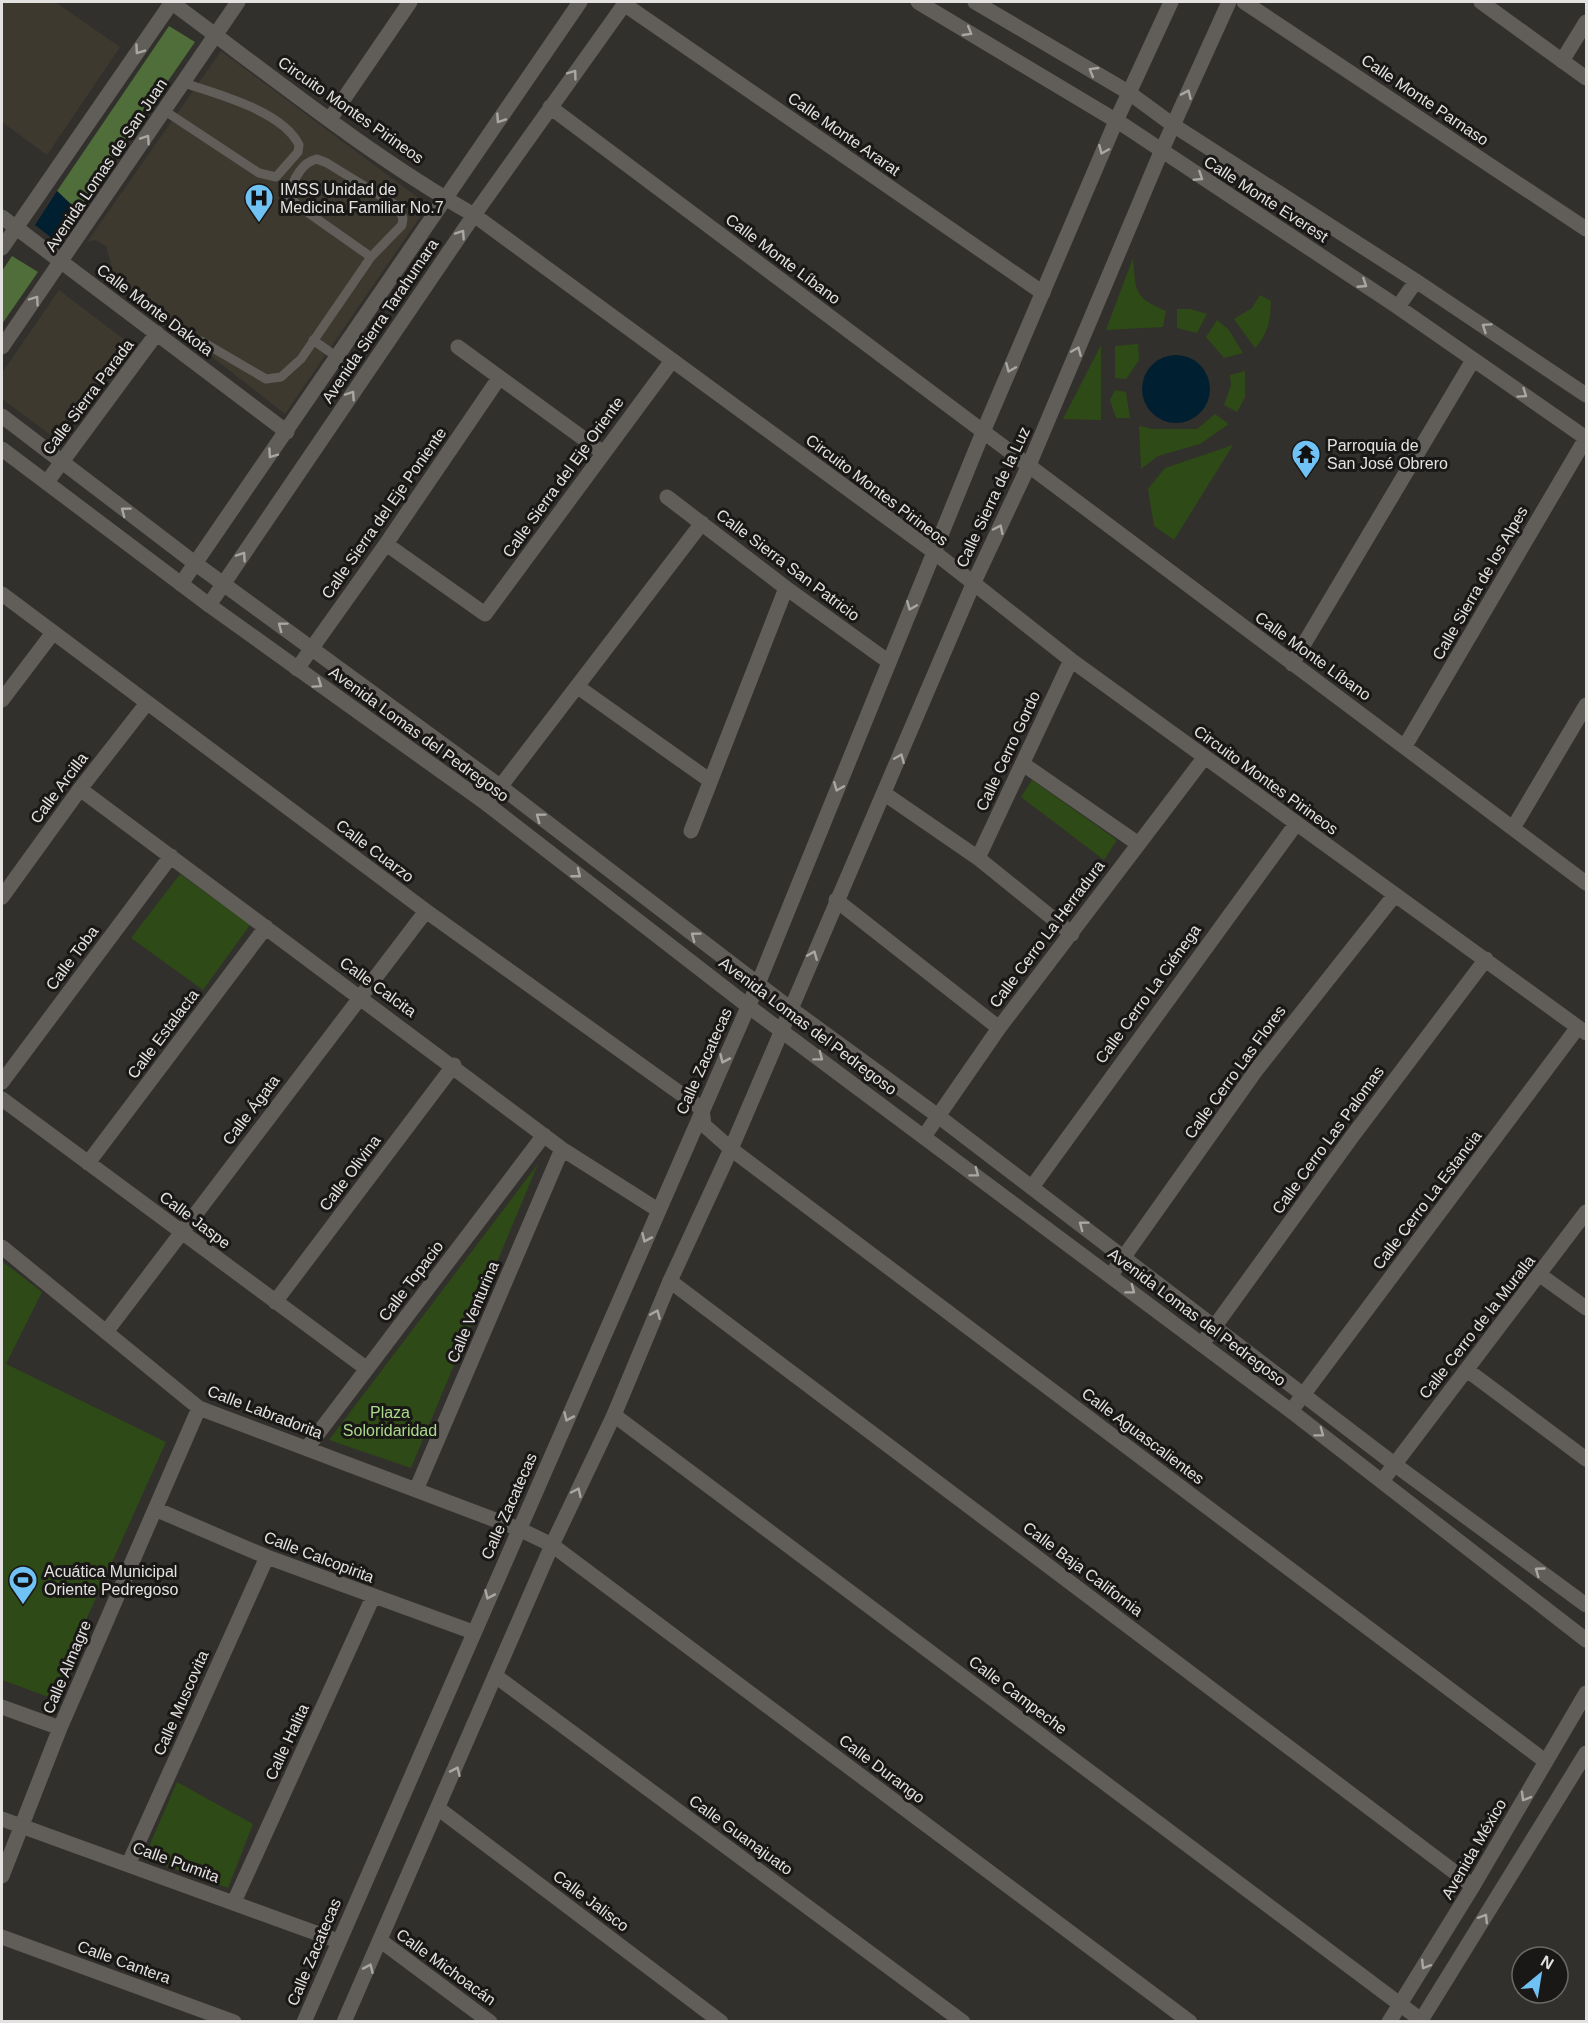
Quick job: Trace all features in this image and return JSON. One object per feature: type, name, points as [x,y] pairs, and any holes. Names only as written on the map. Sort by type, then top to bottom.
[{"type":"street","name":"Circuito Montes Pirineos","points":[[172,2],[330,119],[446,199],[474,215],[970,580],[1071,660],[1204,758],[1582,1030]]},
{"type":"street","points":[[2,248],[172,2]]},
{"type":"street","name":"Avenida Lomas de San Juan","points":[[2,347],[238,2]]},
{"type":"street","points":[[330,119],[410,2]]},
{"type":"street","name":"Avenida Sierra Tarahumara","points":[[181,585],[580,2]]},
{"type":"street","name":"Calle Monte Everest","points":[[975,2],[1128,92],[1169,122],[1416,280],[1587,395]]},
{"type":"street","name":"Calle Sierra de la Luz","points":[[748,1006],[889,662],[939,558],[989,436],[1043,293],[1120,124],[1128,92],[1171,2]]},
{"type":"street","name":"Calle Sierra de la Luz","points":[[787,1006],[885,794],[970,580],[1024,461],[1156,148],[1229,2]]},
{"type":"street","name":"Calle Monte Parnaso","points":[[1244,2],[1587,229]]},
{"type":"street","points":[[1481,2],[1587,78]]},
{"type":"street","name":"Avenida Sierra Tarahumara","points":[[209,605],[474,215],[625,3]]},
{"type":"street","name":"Calle Monte Ararat","points":[[625,3],[1043,293]]},
{"type":"street","name":"Calle Monte Everest","points":[[924,3],[1120,124],[1398,307],[1587,438]]},
{"type":"street","points":[[1562,61],[1587,22]]},
{"type":"street","name":"Calle Monte Líbano","points":[[550,107],[1587,883]]},
{"type":"street","name":"Calle Monte Dakota","points":[[2,217],[287,432]]},
{"type":"street","points":[[1398,307],[1416,280]]},
{"type":"street","name":"Calle Sierra Parada","points":[[47,482],[158,333]]},
{"type":"street","points":[[458,347],[602,452]]},
{"type":"street","points":[[1292,664],[1473,360]]},
{"type":"street","name":"Calle Sierra del Eje Oriente","points":[[386,544],[485,614],[602,452],[671,362]]},
{"type":"street","name":"Calle Sierra del Eje Poniente","points":[[297,669],[386,544],[499,378]]},
{"type":"street","name":"Avenida Lomas del Pedregoso","points":[[2,416],[196,564],[501,787],[787,1006],[1125,1256],[1394,1464],[1587,1605]]},
{"type":"street","name":"Calle Sierra de los Alpes","points":[[1405,746],[1587,438]]},
{"type":"street","name":"Avenida Lomas del Pedregoso","points":[[2,449],[181,585],[487,804],[748,1006],[1112,1275],[1291,1411],[1587,1640]]},
{"type":"street","name":"Calle Sierra San Patricio","points":[[667,496],[786,588],[889,662]]},
{"type":"street","points":[[487,804],[702,523]]},
{"type":"street","points":[[691,831],[709,780],[786,588]]},
{"type":"street","name":"Calle Cuarzo","points":[[2,594],[52,634],[426,911],[702,1109]]},
{"type":"street","points":[[2,700],[52,634]]},
{"type":"street","name":"Calle Cerro Gordo","points":[[978,858],[1071,660]]},
{"type":"street","points":[[578,687],[709,780]]},
{"type":"street","name":"Calle Arcilla","points":[[2,897],[80,789],[147,703]]},
{"type":"street","points":[[1513,828],[1587,705]]},
{"type":"street","name":"Calle Cerro La Herradura","points":[[925,1136],[999,1028],[1072,934],[1137,843],[1204,758]]},
{"type":"street","points":[[1023,764],[1137,843]]},
{"type":"street","name":"Calle Calcita","points":[[80,789],[454,1065],[562,1149],[658,1210]]},
{"type":"street","points":[[885,794],[978,858],[1072,934]]},
{"type":"street","name":"Calle Cerro La Ciénega","points":[[1032,1187],[1296,824]]},
{"type":"street","name":"Calle Toba","points":[[2,1082],[171,856]]},
{"type":"street","name":"Calle Cerro Las Flores","points":[[1112,1275],[1257,1070],[1394,896]]},
{"type":"street","points":[[836,900],[999,1028]]},
{"type":"street","name":"Calle Ágata","points":[[106,1332],[426,911]]},
{"type":"street","name":"Calle Estalacta","points":[[88,1163],[266,927]]},
{"type":"street","name":"Calle Cerro Las Palomas","points":[[1202,1344],[1351,1138],[1486,959]]},
{"type":"street","name":"Calle Zacatecas","points":[[344,2022],[497,1677],[535,1536],[658,1210],[748,1006]]},
{"type":"street","name":"Calle Zacatecas","points":[[304,2022],[473,1632],[614,1414],[725,1144],[787,1006]]},
{"type":"street","name":"Calle Cerro La Estancia","points":[[1291,1411],[1582,1030]]},
{"type":"street","name":"Calle Olivina","points":[[275,1302],[454,1065]]},
{"type":"street","name":"Calle Jaspe","points":[[2,1099],[367,1370]]},
{"type":"street","points":[[702,1109],[704,1125],[725,1144]]},
{"type":"street","name":"Calle Topacio","points":[[307,1448],[544,1135]]},
{"type":"street","name":"Calle Aguascalientes","points":[[725,1144],[1545,1761]]},
{"type":"street","name":"Calle Venturina","points":[[416,1490],[562,1149]]},
{"type":"street","name":"Calle Cerro de la Muralla","points":[[1382,1481],[1587,1212]]},
{"type":"street","name":"Calle Labradorita","points":[[2,1247],[199,1408],[535,1536]]},
{"type":"street","points":[[1540,1275],[1587,1308]]},
{"type":"street","name":"Calle Baja California","points":[[670,1281],[1473,1886]]},
{"type":"street","points":[[1467,1370],[1587,1459]]},
{"type":"street","name":"Calle Almagre","points":[[2,1876],[60,1728],[199,1408]]},
{"type":"street","name":"Calle Campeche","points":[[614,1414],[1421,2021]]},
{"type":"street","name":"Calle Calcopirita","points":[[155,1509],[267,1557],[473,1632]]},
{"type":"street","name":"Calle Durango","points":[[535,1536],[1190,2022]]},
{"type":"street","name":"Calle Muscovita","points":[[128,1864],[267,1557]]},
{"type":"street","name":"Calle Halita","points":[[234,1902],[373,1597]]},
{"type":"street","name":"Calle Guanajuato","points":[[497,1677],[963,2022]]},
{"type":"street","name":"Avenida México","points":[[1389,2022],[1473,1886],[1587,1693]]},
{"type":"street","points":[[2,1707],[60,1728]]},
{"type":"street","points":[[1421,2021],[1587,1753]]},
{"type":"street","name":"Calle Jalisco","points":[[439,1809],[721,2022]]},
{"type":"street","name":"Calle Pumita","points":[[2,1819],[338,1941]]},
{"type":"street","name":"Calle Cantera","points":[[2,1937],[234,2022]]},
{"type":"street","name":"Calle Michoacán","points":[[381,1941],[490,2022]]},
{"type":"lane","points":[[165,111],[258,173],[276,177],[298,152],[299,145],[287,127],[232,98],[184,83]]},
{"type":"lane","points":[[201,341],[266,379],[282,377],[301,359],[371,257],[402,225],[403,218],[397,206],[327,164],[317,159],[309,160],[299,173],[288,196],[371,257]]},
{"type":"lane","points":[[313,340],[337,357]]},
{"type":"shaded area","points":[[2,2],[55,2],[120,47],[47,155],[2,122]]},
{"type":"shaded area","name":"IMSS Unidad de Medicina Familiar No.7","points":[[221,51],[428,205],[285,414],[116,282],[106,246],[95,240],[87,242]]},
{"type":"shaded area","points":[[59,290],[126,341],[59,441],[2,399],[2,373]]},
{"type":"green space","points":[[169,26],[195,42],[78,211],[57,191]]},
{"type":"green space","points":[[12,256],[38,272],[2,324],[2,271]]},
{"type":"green space","points":[[1133,258],[1138,292],[1147,301],[1166,311],[1163,327],[1106,330]]},
{"type":"green space","points":[[1260,295],[1271,301],[1270,314],[1266,332],[1255,348],[1234,319],[1252,308]]},
{"type":"green space","points":[[1177,309],[1190,309],[1207,314],[1197,333],[1177,328]]},
{"type":"green space","points":[[1217,320],[1229,330],[1243,353],[1224,358],[1206,337]]},
{"type":"green space","points":[[1138,344],[1139,360],[1126,379],[1115,378],[1115,346]]},
{"type":"green space","points":[[1101,345],[1101,420],[1063,419]]},
{"type":"green space","points":[[1245,371],[1245,397],[1237,412],[1224,405],[1231,385],[1230,375]]},
{"type":"green space","points":[[1115,390],[1126,392],[1130,418],[1116,418],[1110,400]]},
{"type":"green space","points":[[1215,414],[1229,424],[1200,444],[1158,456],[1141,469],[1139,426],[1153,429],[1197,429]]},
{"type":"green space","points":[[1233,445],[1174,540],[1154,526],[1148,489],[1165,468]]},
{"type":"green space","points":[[1032,780],[1117,840],[1104,860],[1021,797]]},
{"type":"green space","points":[[180,874],[250,925],[203,990],[131,938]]},
{"type":"green space","name":"Plaza Soloridaridad","points":[[538,1164],[411,1468],[329,1440]]},
{"type":"green space","points":[[2,1261],[42,1292],[6,1364],[166,1442],[51,1698],[2,1680]]},
{"type":"green space","points":[[177,1782],[253,1824],[228,1888],[144,1858]]},
{"type":"water","points":[[57,191],[78,211],[57,242],[35,225]]},
{"type":"water","points":[[1183,355],[1195,361],[1204,370],[1210,382],[1208,402],[1200,413],[1183,423],[1169,423],[1152,413],[1144,402],[1142,382],[1152,365],[1163,357]]},
{"type":"place","name":"IMSS Unidad de Medicina Familiar No.7","points":[[259,224]]},
{"type":"place","name":"Parroquia de San José Obrero","points":[[1306,480]]},
{"type":"place","name":"Acuática Municipal Oriente Pedregoso","points":[[23,1606]]}]
